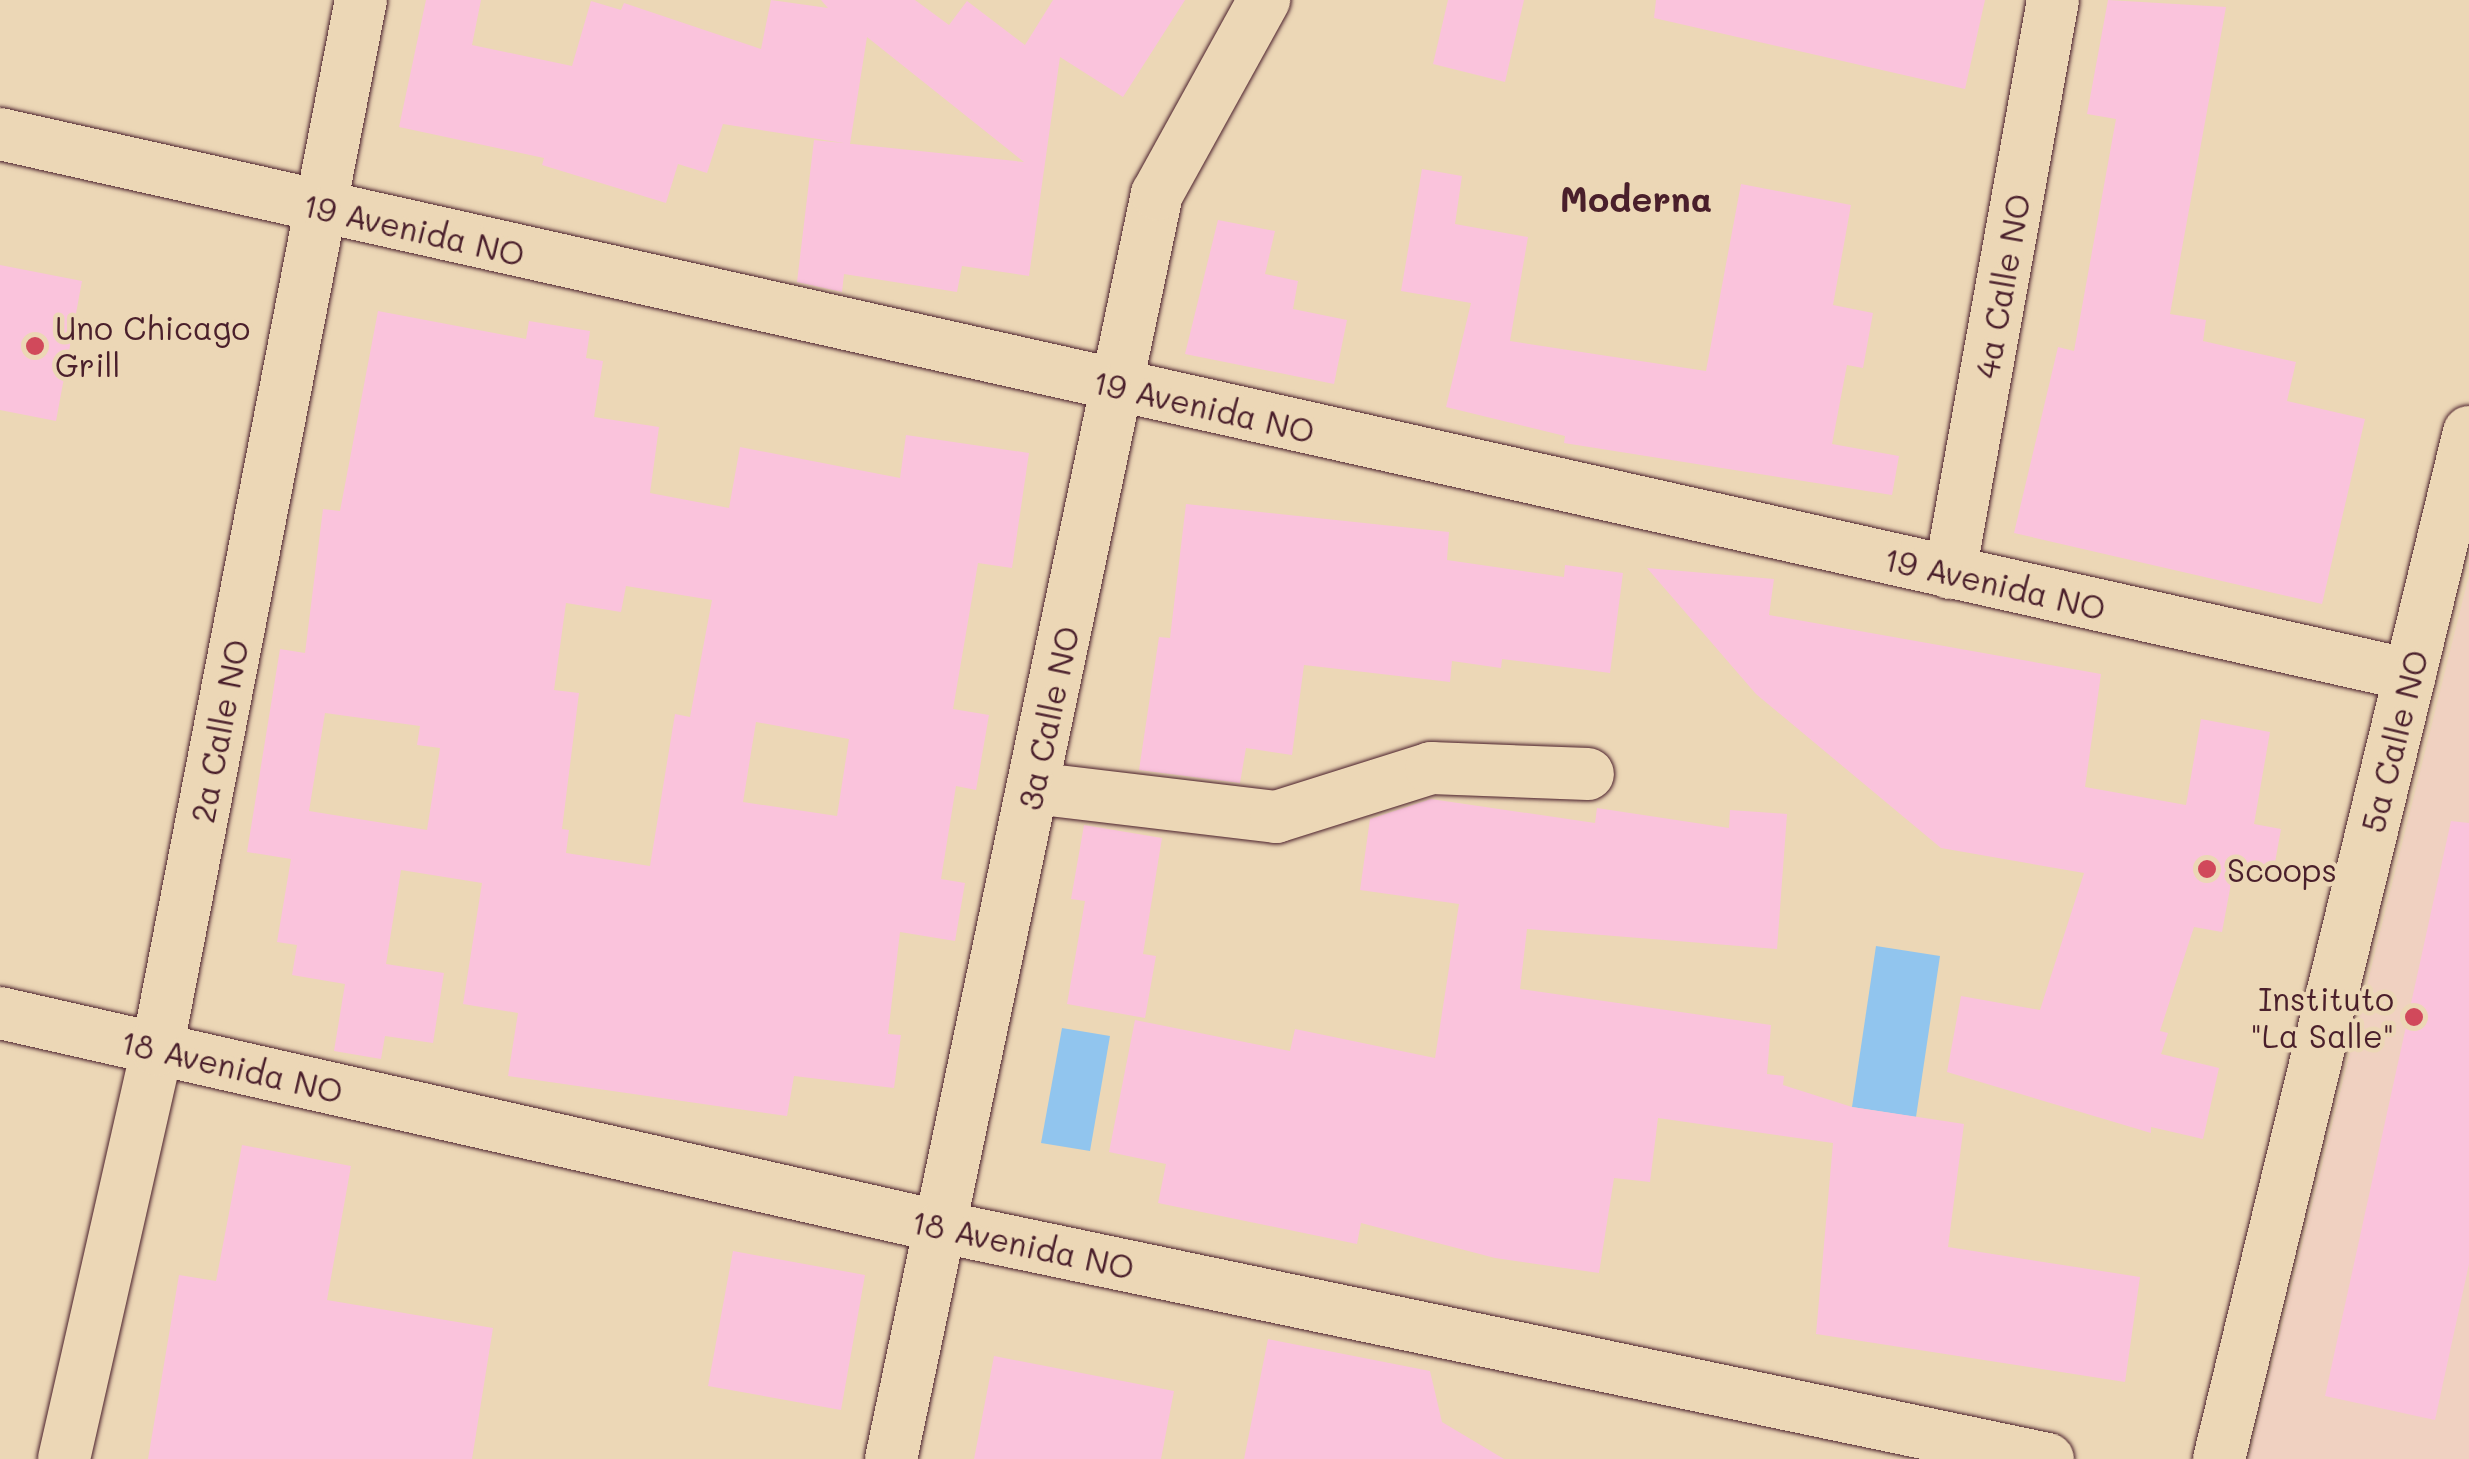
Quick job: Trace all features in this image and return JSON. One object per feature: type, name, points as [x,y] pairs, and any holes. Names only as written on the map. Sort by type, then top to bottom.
[{"type":"street","name":"2a Calle NO","points":[[64,1459],[157,1050],[361,0]]},
{"type":"street","name":"3a Calle NO","points":[[891,1459],[1156,194],[1264,0]]},
{"type":"street","name":"4a Calle NO","points":[[1950,573],[2053,0]]},
{"type":"street","name":"19 Avenida NO","points":[[0,134],[2410,675]]},
{"type":"street","name":"5a Calle NO","points":[[2219,1459],[2469,432]]},
{"type":"street","points":[[1034,788],[1276,817],[1432,768],[1588,774]]},
{"type":"street","name":"18 Avenida NO","points":[[0,1013],[942,1227],[2048,1459]]},
{"type":"shaded area","name":"Instituto \"La Salle\"","points":[[2469,575],[2469,1459],[2249,1459]]},
{"type":"water","points":[[1876,946],[1940,956],[1916,1117],[1852,1107]]},
{"type":"water","points":[[1062,1028],[1110,1036],[1090,1151],[1041,1143]]},
{"type":"building","points":[[426,0],[481,0],[472,45],[572,66],[591,1],[621,10],[624,3],[761,49],[771,0],[828,8],[821,0],[915,0],[949,25],[967,1],[1025,45],[1053,0],[1185,0],[1123,97],[1060,57],[1029,276],[962,266],[957,292],[844,274],[842,292],[797,282],[814,140],[846,143],[723,124],[707,173],[678,164],[666,203],[542,165],[544,158],[399,127]],"holes":[[[867,37],[1024,162],[850,144]]]},
{"type":"building","points":[[1448,0],[1524,0],[1505,82],[1433,64]]},
{"type":"building","points":[[1656,0],[1985,0],[1965,89],[1654,18]]},
{"type":"building","points":[[2108,0],[2226,7],[2170,314],[2206,320],[2203,341],[2296,362],[2287,401],[2365,419],[2322,604],[2014,533],[2058,347],[2074,351],[2116,119],[2087,114]]},
{"type":"building","points":[[1422,169],[1462,176],[1455,224],[1528,237],[1510,341],[1706,371],[1741,184],[1851,205],[1833,305],[1873,313],[1863,368],[1847,365],[1832,444],[1899,456],[1892,495],[1564,443],[1565,436],[1446,407],[1471,303],[1401,291]]},
{"type":"building","points":[[1218,220],[1275,231],[1265,274],[1298,281],[1293,309],[1347,320],[1334,384],[1185,354]]},
{"type":"building","name":"Uno Chicago Grill","points":[[0,265],[82,281],[56,421],[0,410]]},
{"type":"building","points":[[378,311],[526,339],[529,321],[590,331],[586,358],[603,361],[594,417],[659,427],[650,493],[729,508],[740,447],[900,478],[906,435],[1029,453],[1012,568],[978,563],[953,709],[989,715],[976,790],[956,786],[941,879],[965,883],[955,941],[900,932],[888,1034],[901,1035],[894,1088],[794,1076],[787,1116],[508,1076],[518,1013],[463,1004],[482,883],[401,870],[386,964],[444,973],[433,1043],[385,1036],[381,1059],[334,1051],[345,984],[292,975],[297,945],[277,942],[291,859],[247,852],[280,649],[305,653],[323,509],[340,511]],"holes":[[[626,586],[712,600],[690,717],[675,714],[650,866],[566,853],[569,830],[562,829],[579,693],[554,690],[566,603],[621,612]],[[325,713],[420,726],[417,745],[440,748],[427,830],[309,811]],[[756,722],[849,739],[837,816],[743,802]]]},
{"type":"building","points":[[1186,504],[1449,532],[1447,560],[1564,577],[1565,565],[1623,573],[1610,673],[1502,659],[1501,668],[1452,661],[1450,682],[1304,665],[1292,755],[1246,748],[1240,783],[1139,770],[1159,637],[1170,638]]},
{"type":"building","points":[[1647,568],[1774,579],[1769,615],[2101,674],[2085,787],[2186,805],[2201,719],[2270,732],[2254,824],[2281,829],[2274,868],[2235,862],[2222,932],[2194,927],[2160,1031],[2168,1033],[2161,1054],[2219,1068],[2203,1139],[2151,1127],[2151,1133],[1947,1072],[1961,996],[2040,1010],[2084,873],[1941,848],[1756,694]]},
{"type":"building","points":[[1431,799],[1595,823],[1597,808],[1729,828],[1730,810],[1787,814],[1777,949],[1527,929],[1520,989],[1771,1025],[1767,1074],[1784,1076],[1783,1085],[1852,1107],[1964,1124],[1948,1247],[2140,1277],[2125,1382],[1816,1334],[1833,1143],[1658,1118],[1650,1182],[1614,1178],[1599,1273],[1495,1258],[1361,1223],[1357,1244],[1158,1203],[1166,1164],[1109,1152],[1135,1020],[1290,1051],[1295,1029],[1435,1058],[1459,904],[1360,890],[1370,819]]},
{"type":"building","points":[[2451,821],[2469,823],[2469,1264],[2435,1420],[2325,1396]]},
{"type":"building","points":[[1084,825],[1162,838],[1143,954],[1156,956],[1145,1018],[1067,1004],[1085,901],[1071,899]]},
{"type":"building","points":[[242,1145],[351,1166],[327,1300],[493,1328],[472,1459],[148,1459],[179,1275],[216,1281]]},
{"type":"building","points":[[733,1251],[865,1275],[841,1410],[708,1386]]},
{"type":"building","points":[[1268,1339],[1430,1371],[1442,1422],[1504,1459],[1244,1459]]},
{"type":"building","points":[[994,1356],[1174,1391],[1161,1459],[974,1459]]},
{"type":"place","name":"Uno Chicago Grill","points":[[35,346]]},
{"type":"place","name":"Scoops","points":[[2207,869]]},
{"type":"place","name":"Instituto \"La Salle\"","points":[[2414,1017]]},
{"type":"district","name":"Moderna","points":[[1636,198]]}]
